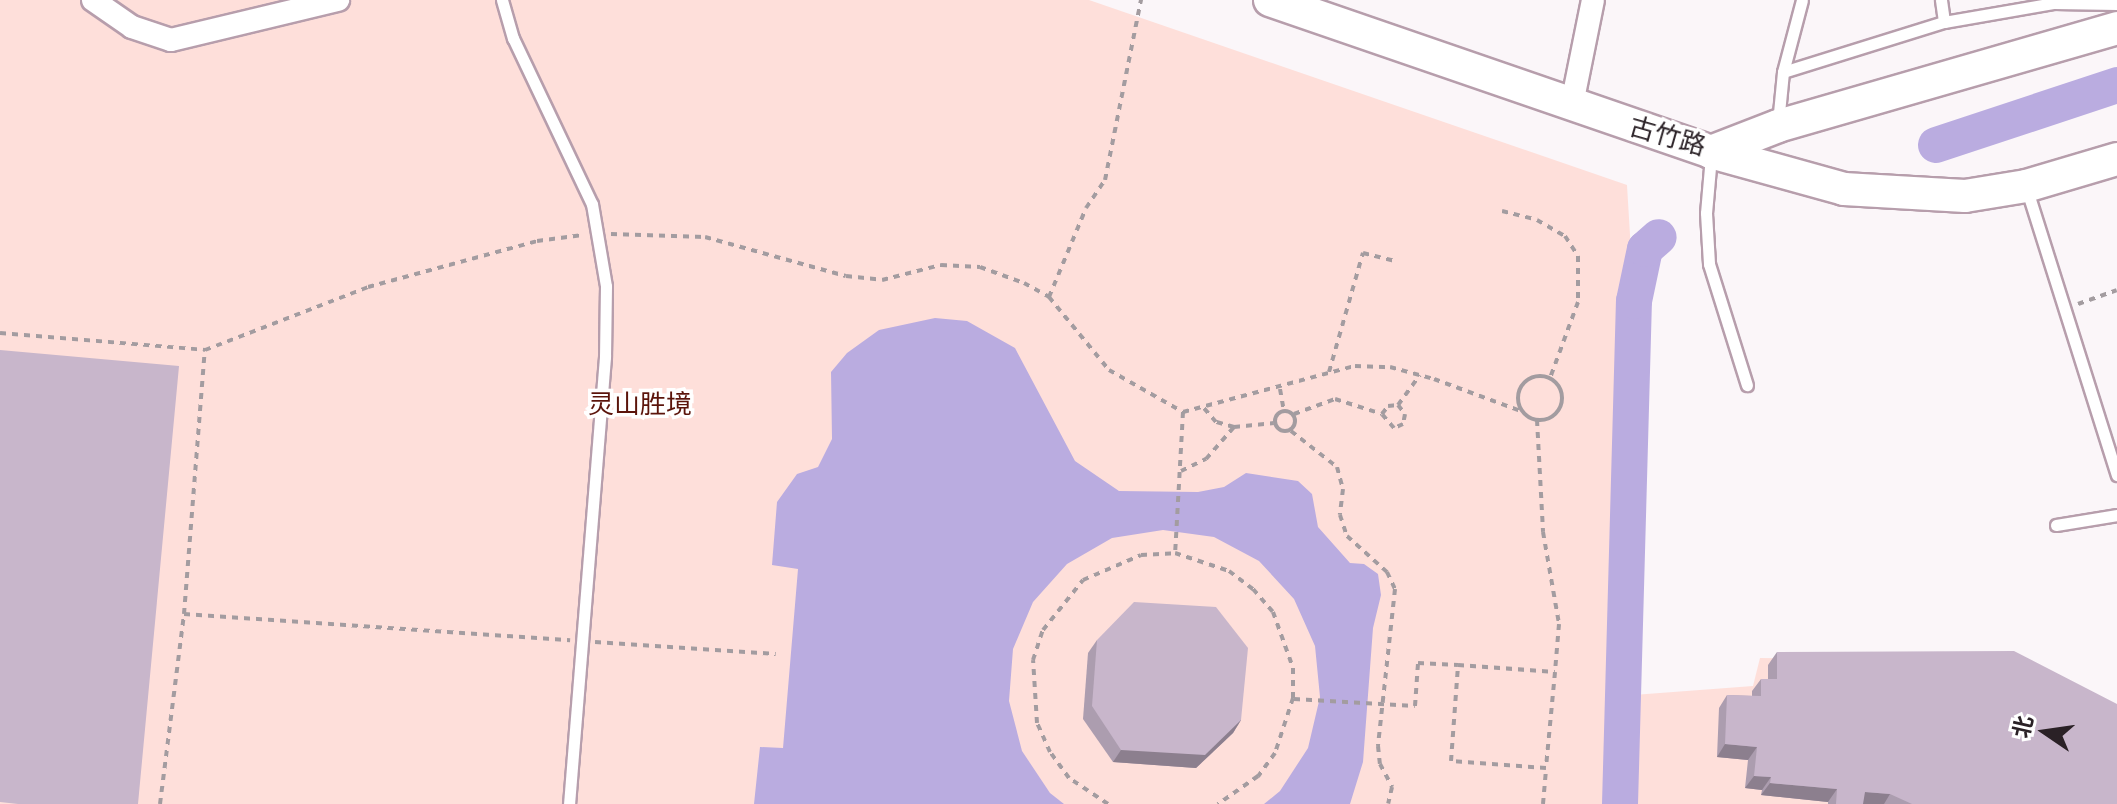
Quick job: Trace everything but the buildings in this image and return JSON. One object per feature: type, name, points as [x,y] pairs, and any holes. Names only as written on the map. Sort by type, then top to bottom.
[{"type":"street","points":[[93,0],[132,27],[171,40],[338,0]]},
{"type":"street","name":"古竹路","points":[[1270,0],[1711,152],[1778,126],[2117,28]]},
{"type":"street","points":[[1572,104],[1593,0]]},
{"type":"street","points":[[1711,152],[1844,189],[1904,196],[1965,196],[2026,186],[2117,159]]},
{"type":"lane","points":[[502,0],[518,50],[576,163],[600,234],[605,357],[569,804]]},
{"type":"lane","points":[[1778,126],[1783,72],[1802,0]]},
{"type":"lane","points":[[1941,0],[1944,22]]},
{"type":"lane","points":[[1783,72],[1944,22],[2054,3],[2117,4]]},
{"type":"lane","points":[[1711,152],[1706,213],[1709,264],[1747,385]]},
{"type":"lane","points":[[2026,186],[2117,475]]},
{"type":"lane","points":[[2056,525],[2117,515]]},
{"type":"path","points":[[1049,297],[1080,220],[1105,180],[1141,0]]},
{"type":"path","points":[[1502,211],[1537,220],[1565,236],[1578,256],[1578,302],[1550,378]]},
{"type":"path","points":[[0,333],[205,350],[368,287],[537,241],[600,234],[705,237],[831,273],[882,280],[941,265],[980,267],[1049,297],[1109,370],[1183,412],[1280,388],[1329,372],[1390,367],[1523,412],[1537,420],[1552,416],[1561,404],[1560,389],[1550,378],[1535,376],[1522,384],[1517,398],[1523,412]]},
{"type":"path","points":[[1329,372],[1363,253],[1394,261]]},
{"type":"path","points":[[2064,309],[2117,290]]},
{"type":"path","points":[[160,804],[184,614],[205,350]]},
{"type":"path","points":[[1382,414],[1388,406],[1398,405],[1420,375]]},
{"type":"path","points":[[1202,406],[1216,422],[1234,427],[1274,423],[1284,411],[1280,388]]},
{"type":"path","points":[[1284,411],[1294,414],[1335,399],[1382,414],[1387,425],[1403,424],[1405,414],[1398,405]]},
{"type":"path","points":[[1175,553],[1183,412]]},
{"type":"path","points":[[1291,431],[1294,414]]},
{"type":"path","points":[[1537,420],[1543,532],[1559,624],[1543,804]]},
{"type":"path","points":[[1274,423],[1280,432],[1291,431],[1337,467],[1343,489],[1340,515],[1347,536],[1387,572],[1395,589],[1378,746],[1380,764],[1392,787],[1388,804]]},
{"type":"path","points":[[1181,471],[1206,459],[1234,427]]},
{"type":"path","points":[[1108,804],[1069,778],[1050,752],[1037,723],[1033,660],[1043,630],[1083,580],[1141,555],[1175,553],[1229,571],[1273,612],[1290,653],[1293,698],[1275,753],[1258,776],[1218,804]]},
{"type":"path","points":[[184,614],[776,654]]},
{"type":"path","points":[[1293,698],[1415,706],[1418,663],[1555,672]]},
{"type":"path","points":[[1458,665],[1451,761],[1546,768]]},
{"type":"green space","name":"灵山胜境","points":[[0,0],[1089,0],[1627,185],[1632,268],[1620,696],[1753,686],[1760,658],[2004,660],[2117,716],[2117,804],[0,804]]},
{"type":"shaded area","points":[[935,318],[967,321],[1015,348],[1075,461],[1119,491],[1198,492],[1224,487],[1246,473],[1298,481],[1312,494],[1318,527],[1350,563],[1364,564],[1378,574],[1381,595],[1373,628],[1363,762],[1350,804],[1264,804],[1280,791],[1308,748],[1320,697],[1315,646],[1294,599],[1259,561],[1214,537],[1163,530],[1112,538],[1067,564],[1033,602],[1013,649],[1009,701],[1022,751],[1050,793],[1064,804],[754,804],[760,747],[783,748],[798,569],[772,565],[777,502],[797,474],[818,467],[832,439],[831,372],[847,353],[879,330]]},
{"type":"waterway","points":[[1936,145],[2117,85]]},
{"type":"waterway","points":[[1620,804],[1634,301],[1645,249],[1659,237]]}]
